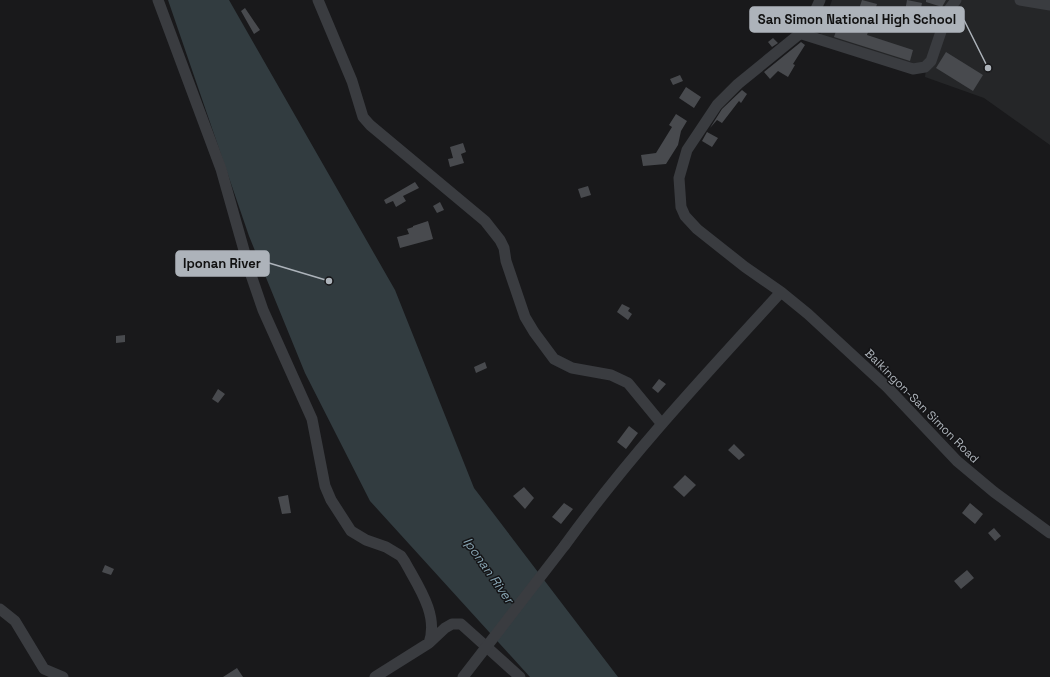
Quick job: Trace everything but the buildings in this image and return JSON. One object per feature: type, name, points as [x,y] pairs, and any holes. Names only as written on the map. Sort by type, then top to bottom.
[{"type":"street","points":[[158,0],[221,169],[251,275],[263,310],[312,419],[325,486],[331,500],[351,531],[366,540],[386,547],[401,556],[405,562],[430,612],[433,633],[429,643]]},
{"type":"street","points":[[318,0],[352,81],[363,117],[370,125],[485,221],[500,240],[525,317],[542,345],[554,359],[566,366],[580,370],[611,374],[628,383],[661,422]]},
{"type":"street","points":[[820,0],[808,27],[802,34],[913,69],[920,68],[931,61],[948,11],[956,0]]},
{"type":"street","points":[[1020,0],[1050,5]]},
{"type":"street","name":"Baikingon-San Simon Road","points":[[802,34],[738,84],[717,105],[687,150],[679,178],[681,207],[685,216],[697,229],[808,314],[887,387],[957,461],[994,492],[1050,533]]},
{"type":"street","points":[[463,677],[591,510],[661,422],[781,292]]},
{"type":"street","points":[[0,609],[15,620],[44,669],[63,677]]},
{"type":"street","points":[[375,677],[429,643],[445,628],[452,624],[461,624],[520,677]]},
{"type":"shaded area","points":[[832,0],[1050,0],[1050,145],[984,98],[925,77],[927,61],[913,70],[819,37]]},
{"type":"water","points":[[168,0],[229,0],[395,290],[474,488],[618,677],[530,677],[370,501],[305,373],[249,236]]},
{"type":"place","name":"San Simon National High School","points":[[988,68]]},
{"type":"place","name":"Iponan River","points":[[329,281]]}]
